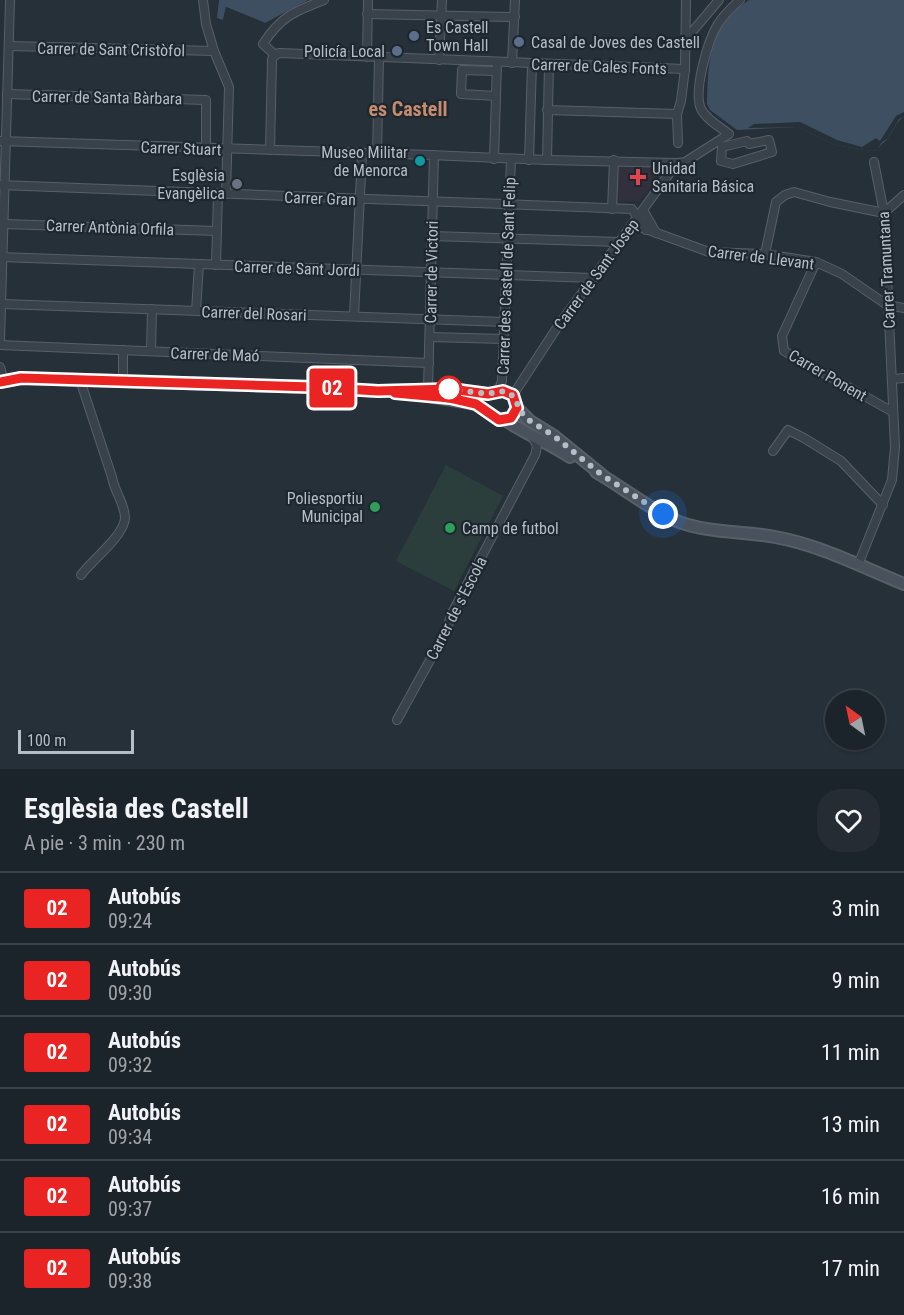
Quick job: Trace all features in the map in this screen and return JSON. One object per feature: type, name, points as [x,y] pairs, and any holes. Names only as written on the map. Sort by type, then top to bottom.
[{"type":"main road","points":[[1,374],[19,378],[378,391],[450,398],[476,404],[495,419],[505,420],[515,428],[548,442],[663,514],[681,522],[805,544],[904,584]]},
{"type":"main road","points":[[378,391],[451,389],[508,392],[513,395],[517,408],[530,421],[554,436],[602,475]]},
{"type":"main road","points":[[484,409],[484,400],[493,392]]},
{"type":"main road","points":[[505,420],[514,415],[517,408]]},
{"type":"street","points":[[0,340],[4,224],[2,141],[8,94],[10,0]]},
{"type":"street","points":[[203,0],[206,24],[214,51],[229,87],[227,149],[217,231],[216,265]]},
{"type":"street","points":[[275,55],[263,44],[274,27],[297,10],[324,0]]},
{"type":"street","points":[[367,57],[368,0]]},
{"type":"street","points":[[439,60],[442,0]]},
{"type":"street","points":[[513,63],[515,0]]},
{"type":"street","points":[[678,143],[677,114],[685,69],[686,0]]},
{"type":"street","points":[[686,39],[719,0]]},
{"type":"street","points":[[497,67],[494,159],[681,162],[729,134],[703,112],[699,102],[706,54],[713,35],[729,10],[740,0]]},
{"type":"street","points":[[367,14],[514,17]]},
{"type":"street","name":"Carrer de Sant Cristòfol","points":[[9,46],[214,51]]},
{"type":"street","points":[[270,150],[272,59],[279,53],[439,60],[497,67]]},
{"type":"street","points":[[377,154],[379,57]]},
{"type":"street","name":"Carrer de Cales Fonts","points":[[497,67],[513,63],[532,63],[685,69]]},
{"type":"street","points":[[529,160],[532,63]]},
{"type":"street","points":[[546,160],[549,64]]},
{"type":"street","points":[[496,96],[461,94],[462,70],[497,67]]},
{"type":"street","name":"Carrer de Santa Bàrbara","points":[[8,94],[206,99],[206,148]]},
{"type":"street","points":[[547,110],[677,114]]},
{"type":"street","points":[[769,140],[772,152],[732,164],[721,161],[722,147],[747,141],[749,144],[769,140]]},
{"type":"street","name":"Carrer Stuart","points":[[2,141],[434,155],[494,159]]},
{"type":"street","points":[[354,316],[362,154]]},
{"type":"street","name":"Carrer de Victori","points":[[429,389],[434,155]]},
{"type":"street","name":"Carrer des Castell de Sant Felip","points":[[493,392],[502,381],[511,159]]},
{"type":"street","points":[[612,209],[614,160]]},
{"type":"street","name":"Carrer de Sant Josep","points":[[513,395],[558,326],[640,213],[681,162]]},
{"type":"street","name":"Carrer Tramuntana","points":[[858,565],[892,480],[895,447],[884,213],[874,162]]},
{"type":"street","name":"Carrer Gran","points":[[2,185],[509,203],[632,209],[640,213]]},
{"type":"street","points":[[765,254],[776,202],[785,195],[794,192],[884,213],[904,195]]},
{"type":"street","points":[[640,213],[646,230]]},
{"type":"street","points":[[640,213],[656,234]]},
{"type":"street","name":"Carrer Antònia Orfila","points":[[4,224],[217,231]]},
{"type":"street","name":"Carrer de Llevant","points":[[632,224],[709,252],[765,254],[816,262],[842,274],[887,305],[904,308]]},
{"type":"street","points":[[432,236],[620,242]]},
{"type":"street","name":"Carrer de Sant Jordi","points":[[2,257],[593,278]]},
{"type":"street","name":"Carrer Ponent","points":[[816,262],[782,336],[784,351],[893,412]]},
{"type":"street","points":[[196,311],[199,264]]},
{"type":"street","name":"Carrer del Rosari","points":[[2,304],[505,322]]},
{"type":"street","points":[[150,351],[152,309]]},
{"type":"street","points":[[430,337],[504,339]]},
{"type":"street","name":"Carrer de Maó","points":[[0,345],[429,363]]},
{"type":"street","points":[[123,350],[123,381]]},
{"type":"street","points":[[892,379],[904,378]]},
{"type":"street","points":[[80,380],[114,489],[123,505],[125,519],[121,530],[81,575]]},
{"type":"street","points":[[773,451],[788,430],[841,461],[883,505]]},
{"type":"street","name":"Carrer de s'Escola","points":[[398,720],[535,455],[536,442],[528,433]]},
{"type":"street","points":[[895,447],[904,448]]},
{"type":"shaded area","name":"Unidad Sanitaria Básica","points":[[616,165],[667,168],[639,201],[614,201]]},
{"type":"green space","name":"Camp de futbol","points":[[446,465],[503,496],[454,591],[396,561]]},
{"type":"water","points":[[219,0],[308,0],[265,23],[226,7],[223,20],[216,18]]},
{"type":"water","points":[[749,0],[904,0],[904,117],[877,150],[835,145],[798,127],[737,130],[710,110],[707,104],[707,88],[713,46],[726,21]]},
{"type":"pier","points":[[216,0],[219,0],[217,18],[223,20],[226,7],[265,23],[263,25],[229,11],[225,23],[215,21],[213,18]]},
{"type":"pier","points":[[904,112],[904,117],[899,119],[888,138],[877,150],[872,151],[835,145],[798,127],[748,128],[754,124],[800,122],[837,140],[862,147],[876,138],[880,141],[896,116]]},
{"type":"bus line","name":"02","points":[[0,382],[21,378],[378,391],[451,389],[488,394],[503,391],[513,395],[517,408],[511,418],[499,420],[476,404],[450,398],[395,393]]},
{"type":"place","name":"Es Castell Town Hall","points":[[414,36]]},
{"type":"place","name":"Casal de Joves des Castell","points":[[519,42]]},
{"type":"place","name":"Policía Local","points":[[397,51]]},
{"type":"place","name":"Museo Militar de Menorca","points":[[420,161]]},
{"type":"place","name":"Unidad Sanitaria Básica","points":[[638,177]]},
{"type":"place","name":"Esglèsia Evangèlica","points":[[237,184]]},
{"type":"place","name":"Poliesportiu Municipal","points":[[375,507]]},
{"type":"place","name":"Camp de futbol","points":[[450,528]]},
{"type":"district","name":"es Castell","points":[[408,109]]},
{"type":"route","points":[[449,389],[488,394],[498,391],[508,392],[516,399],[517,408],[530,421],[554,436],[602,475],[663,514]]}]
